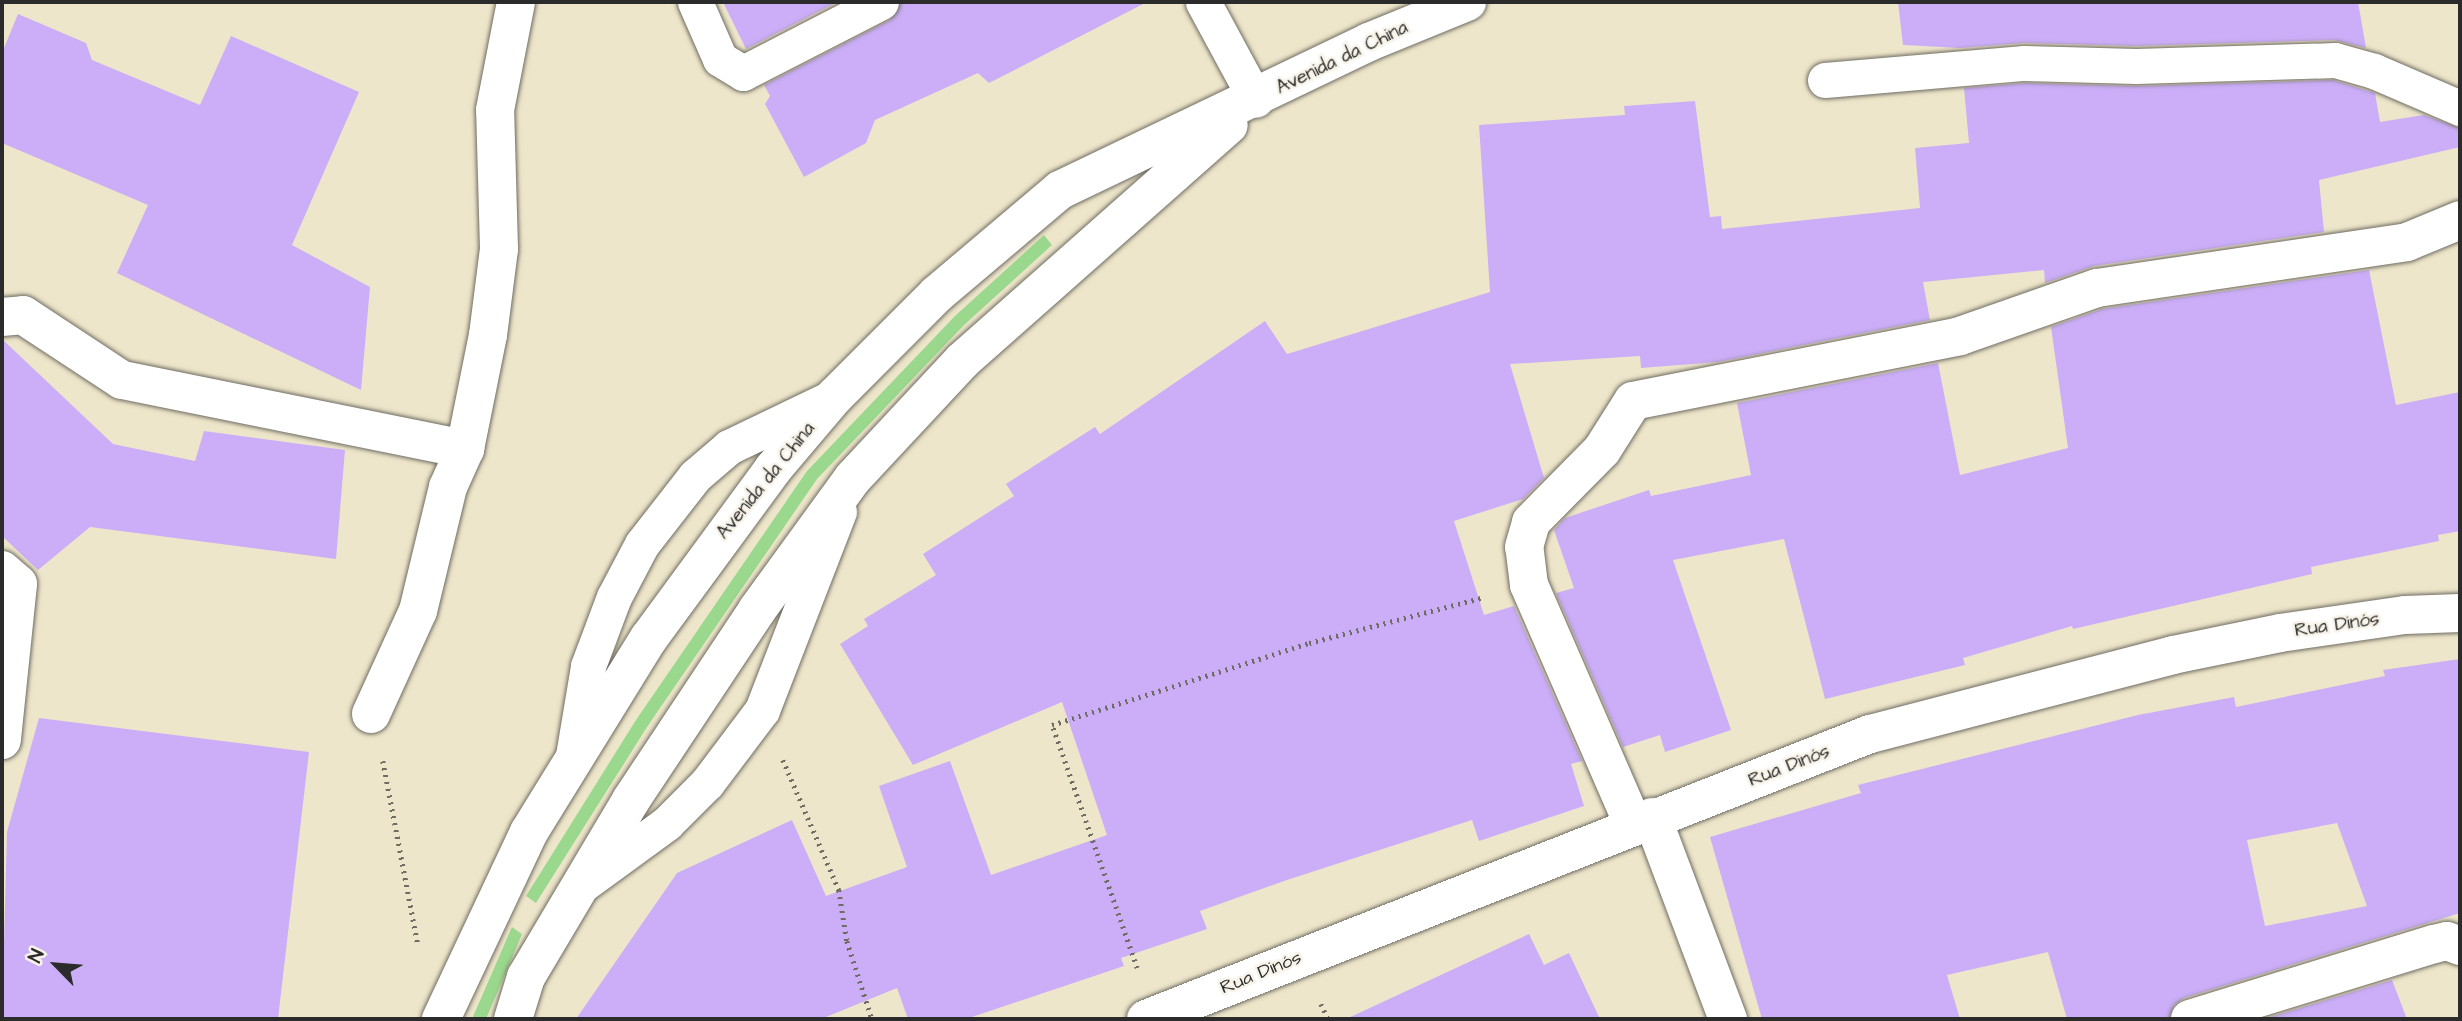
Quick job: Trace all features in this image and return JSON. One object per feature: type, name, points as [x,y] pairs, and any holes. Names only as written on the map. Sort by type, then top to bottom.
[{"type":"street","points":[[371,714],[418,611],[448,487],[465,449],[488,335],[499,249],[495,110],[516,2]]},
{"type":"street","name":"Avenida da China","points":[[441,1019],[496,896],[573,756],[708,554],[835,396],[937,294],[1060,190],[1256,100],[1369,42],[1467,2]]},
{"type":"street","name":"Avenida da China","points":[[513,1019],[526,977],[631,800],[757,610],[853,478],[962,361],[1256,100]]},
{"type":"street","points":[[1728,1019],[1642,820],[1529,586],[1524,547],[1531,522],[1602,450],[1633,401],[1960,336],[2097,288],[2407,242],[2460,220]]},
{"type":"street","points":[[2,317],[23,315],[122,380],[465,449]]},
{"type":"street","points":[[2,570],[18,584],[2,740]]},
{"type":"street","name":"Rua Dinós","points":[[1150,1018],[1642,820],[1870,734],[2173,655],[2405,615],[2460,613]]},
{"type":"street","points":[[2190,1019],[2434,944],[2447,941],[2460,946]]},
{"type":"lane","points":[[695,2],[720,59],[743,73],[881,2]]},
{"type":"lane","points":[[1203,2],[1256,100]]},
{"type":"lane","points":[[1825,80],[2024,63],[2136,66],[2335,60],[2374,71],[2460,108]]},
{"type":"lane","points":[[573,756],[588,666],[614,597],[642,544],[695,476],[729,447],[835,396]]},
{"type":"lane","points":[[581,886],[667,823],[707,783],[762,710],[853,478]]},
{"type":"path","points":[[1150,1018],[1052,725],[1309,643],[1529,586]]},
{"type":"path","points":[[762,710],[839,890],[847,941],[872,1019]]},
{"type":"path","points":[[371,714],[391,789],[396,844],[418,946],[424,935]]},
{"type":"green space","points":[[1044,235],[1052,245],[964,325],[817,479],[647,727],[536,903],[526,896],[636,720],[807,471],[955,316]]},
{"type":"green space","points":[[512,927],[522,934],[486,1019],[472,1019]]},
{"type":"building","points":[[723,2],[837,2],[746,49]]},
{"type":"building","points":[[901,2],[1147,2],[989,83],[978,73],[875,120],[866,143],[804,177],[765,104],[770,96],[764,85],[890,20]]},
{"type":"building","points":[[1898,2],[2358,2],[2366,48],[2334,40],[2136,46],[2024,43],[1960,48],[1903,45]]},
{"type":"building","points":[[18,14],[86,43],[92,60],[200,105],[231,36],[359,92],[292,245],[370,287],[361,390],[117,273],[148,205],[2,143],[2,53]]},
{"type":"building","points":[[2333,80],[2375,93],[2380,122],[2424,115],[2460,128],[2460,147],[2319,180],[2324,232],[2094,266],[2045,283],[2044,270],[1923,282],[1930,320],[1718,362],[1641,368],[1640,356],[1510,364],[1544,478],[1523,499],[1454,521],[1484,615],[1514,606],[1582,761],[1571,764],[1584,806],[1479,841],[1472,820],[1287,880],[1200,911],[1207,929],[1121,958],[1124,966],[966,1019],[908,1019],[897,988],[821,1019],[576,1019],[677,873],[792,820],[826,896],[907,867],[879,786],[950,761],[991,875],[1107,835],[1062,702],[913,765],[840,644],[868,626],[864,619],[936,575],[923,554],[1014,496],[1006,484],[1095,427],[1100,434],[1265,321],[1287,354],[1490,292],[1479,125],[1625,115],[1624,106],[1695,101],[1710,217],[1721,216],[1722,229],[1920,208],[1915,148],[1969,143],[1964,88],[2025,83],[2137,86]]},
{"type":"building","points":[[2369,270],[2396,405],[2460,392],[2460,531],[2438,535],[2439,541],[2311,567],[2312,574],[2073,629],[2072,626],[1963,658],[1965,665],[1825,699],[1784,539],[1673,560],[1731,730],[1665,752],[1660,735],[1623,747],[1556,593],[1574,588],[1554,530],[1565,518],[1649,490],[1651,496],[1751,475],[1737,403],[1938,363],[1960,475],[2068,448],[2051,327],[2102,309]]},
{"type":"building","points":[[2,339],[113,444],[195,461],[204,431],[345,450],[336,559],[90,527],[38,570],[2,536]]},
{"type":"building","points":[[2460,659],[2460,913],[2184,998],[2174,1005],[2169,1019],[2067,1019],[2048,952],[1947,975],[1960,1019],[1762,1019],[1710,837],[1861,793],[1858,785],[2138,715],[2234,697],[2236,707],[2385,676],[2383,670]],"holes":[[[2337,823],[2367,906],[2265,926],[2247,840]]]},
{"type":"building","points":[[39,718],[309,752],[278,1019],[2,1019],[7,832]]},
{"type":"building","points":[[1529,934],[1544,965],[1569,953],[1600,1019],[1346,1019]]},
{"type":"building","points":[[2392,980],[2407,1019],[2264,1019]]}]
